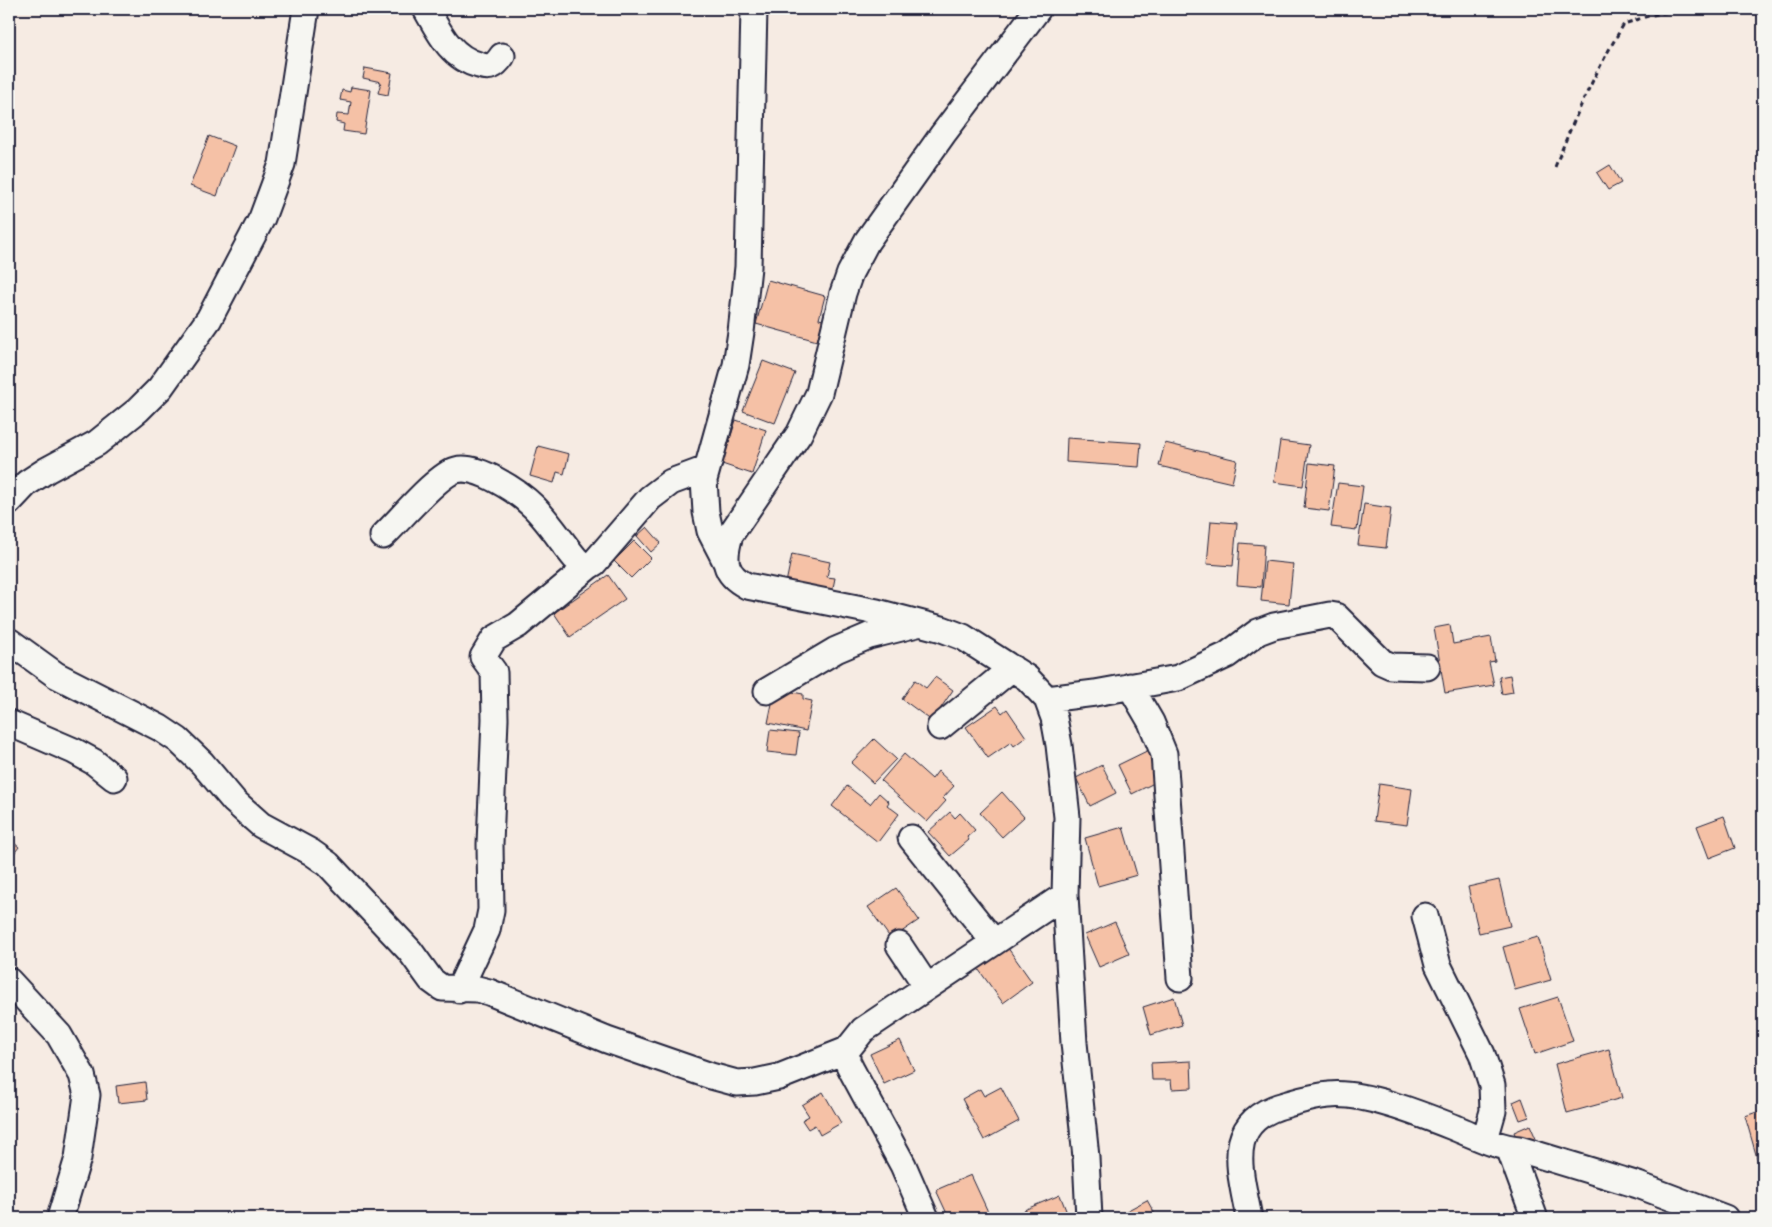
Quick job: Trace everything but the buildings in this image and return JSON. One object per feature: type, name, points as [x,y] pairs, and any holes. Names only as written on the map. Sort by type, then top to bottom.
[{"type":"street","points":[[9,502],[27,483],[47,470],[97,444],[138,410],[160,388],[209,319],[262,218],[282,164],[306,9]]},
{"type":"street","points":[[426,9],[446,43],[458,56],[470,63],[488,67],[495,65],[502,56]]},
{"type":"street","points":[[754,9],[748,267],[736,365],[706,469],[704,495],[710,531],[730,574],[747,586],[919,623],[963,637],[1012,668],[1035,685],[1047,699],[1054,718],[1059,744],[1067,817],[1064,895],[1074,1043],[1086,1157],[1089,1218]]},
{"type":"street","points":[[726,562],[726,550],[730,535],[799,434],[819,393],[843,293],[859,255],[943,134],[1038,9]]},
{"type":"street","points":[[383,536],[435,484],[452,472],[465,469],[503,484],[533,506],[574,558],[582,565],[589,566]]},
{"type":"street","points":[[459,990],[487,930],[491,910],[490,844],[495,720],[494,672],[483,657],[488,646],[494,639],[518,625],[594,563],[650,498],[672,482],[706,469]]},
{"type":"street","points":[[1047,699],[1178,678],[1227,655],[1258,632],[1274,626],[1330,615],[1336,616],[1382,662],[1391,666],[1428,667]]},
{"type":"street","points":[[767,691],[836,650],[869,636],[919,623]]},
{"type":"street","points":[[9,641],[56,676],[160,728],[178,740],[234,801],[261,825],[311,852],[328,864],[410,951],[431,980],[442,988],[459,990],[477,989],[490,992],[608,1040],[711,1076],[737,1082],[755,1082],[779,1077],[847,1050],[863,1030],[1064,895]]},
{"type":"street","points":[[940,727],[1012,668]]},
{"type":"street","points":[[1130,686],[1151,722],[1164,754],[1180,978]]},
{"type":"street","points":[[9,723],[74,751],[94,762],[114,778]]},
{"type":"street","points":[[911,838],[994,942]]},
{"type":"street","points":[[1424,916],[1438,965],[1482,1054],[1492,1085],[1493,1111],[1484,1139]]},
{"type":"street","points":[[899,945],[927,988]]},
{"type":"street","points":[[9,981],[59,1035],[82,1075],[87,1095],[78,1158],[60,1218]]},
{"type":"street","points":[[847,1050],[847,1061],[903,1165],[926,1218]]},
{"type":"street","points":[[1249,1218],[1238,1161],[1240,1142],[1247,1130],[1261,1116],[1282,1105],[1331,1095],[1359,1096],[1438,1121],[1509,1148],[1638,1184],[1725,1218]]},
{"type":"street","points":[[1509,1148],[1534,1216]]},
{"type":"path","points":[[1555,167],[1578,109],[1601,62],[1624,24],[1648,16],[1684,9]]},
{"type":"path","points":[[1750,9],[1763,14]]}]
